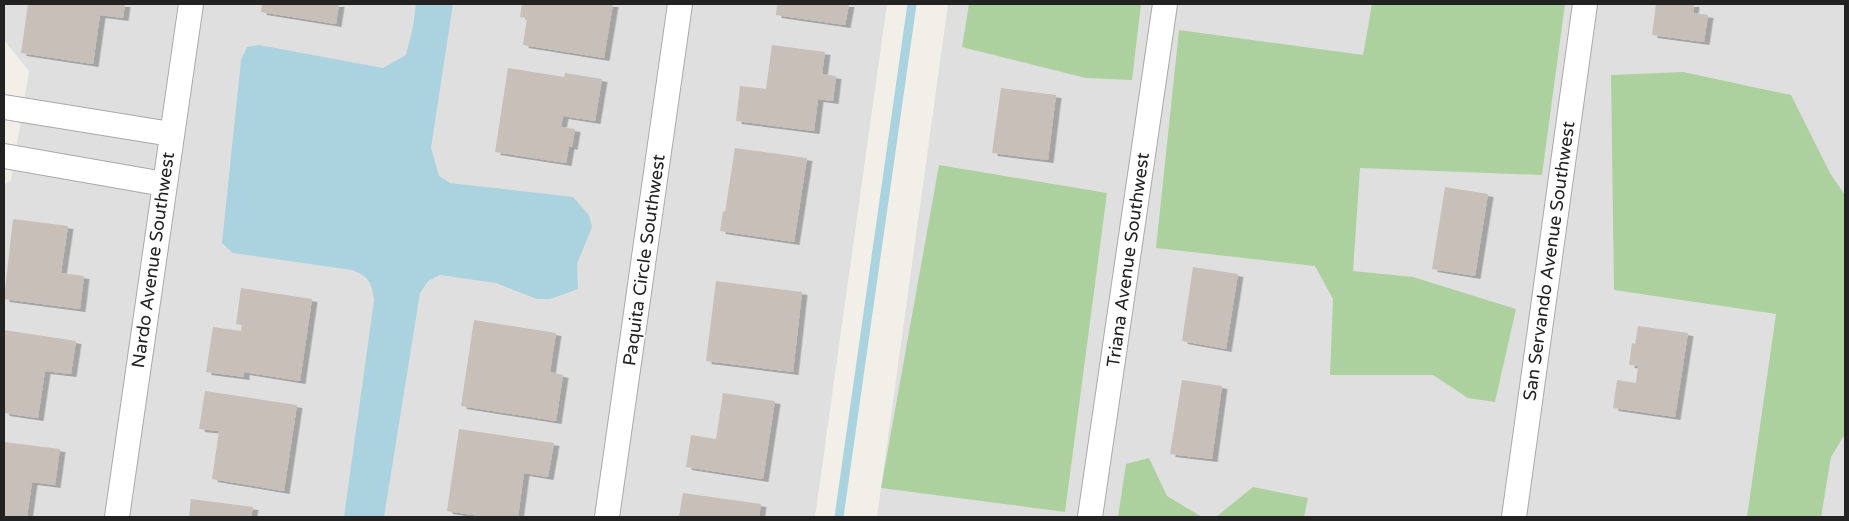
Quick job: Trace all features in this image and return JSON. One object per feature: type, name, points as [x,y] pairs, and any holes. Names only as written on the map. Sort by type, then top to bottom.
[{"type":"street","name":"Nardo Avenue Southwest","points":[[117,517],[191,4]]},
{"type":"street","name":"Paquita Circle Southwest","points":[[607,517],[680,4]]},
{"type":"street","name":"Triana Avenue Southwest","points":[[1090,517],[1166,4]]},
{"type":"street","name":"San Servando Avenue Southwest","points":[[1514,517],[1585,4]]},
{"type":"street","points":[[4,107],[171,134]]},
{"type":"street","points":[[4,156],[164,184]]},
{"type":"shaded area","points":[[4,4],[887,4],[815,517],[4,517],[4,185],[11,180],[29,71],[4,40]]},
{"type":"shaded area","points":[[948,4],[1845,4],[1845,517],[877,517]]},
{"type":"green space","points":[[969,4],[1141,4],[1132,80],[1086,78],[962,47]]},
{"type":"green space","points":[[1372,4],[1565,4],[1542,175],[1360,168],[1353,271],[1413,277],[1516,309],[1495,402],[1468,398],[1433,375],[1330,375],[1333,299],[1315,266],[1156,248],[1179,30],[1363,55]]},
{"type":"green space","points":[[1683,72],[1791,95],[1830,173],[1845,195],[1845,434],[1831,457],[1821,517],[1747,517],[1776,314],[1614,290],[1611,75]]},
{"type":"green space","points":[[939,165],[1107,193],[1065,512],[881,488]]},
{"type":"green space","points":[[1149,458],[1167,496],[1202,517],[1118,517],[1126,464]]},
{"type":"green space","points":[[1253,487],[1308,498],[1304,517],[1216,517]]},
{"type":"water","points":[[416,4],[453,4],[431,148],[439,176],[450,183],[573,197],[589,215],[592,227],[577,264],[578,289],[550,299],[537,299],[496,283],[440,275],[428,281],[420,293],[384,517],[344,517],[374,300],[371,284],[362,275],[352,270],[233,253],[222,243],[241,60],[247,47],[259,45],[383,68],[406,55]]},
{"type":"building","points":[[28,4],[125,4],[123,18],[100,15],[93,64],[21,53]]},
{"type":"building","points":[[262,4],[339,4],[336,24],[261,12]]},
{"type":"building","points":[[522,4],[613,4],[604,58],[523,45],[527,18],[520,17]]},
{"type":"building","points":[[777,4],[849,4],[845,25],[776,15]]},
{"type":"building","points":[[1656,4],[1694,4],[1693,13],[1708,15],[1704,42],[1652,35]]},
{"type":"building","points":[[772,45],[825,52],[822,74],[836,76],[833,101],[818,99],[814,131],[736,121],[740,86],[766,89]]},
{"type":"building","points":[[508,68],[564,77],[565,73],[602,79],[595,121],[563,116],[561,127],[575,129],[572,147],[569,146],[566,163],[495,152]]},
{"type":"building","points":[[1001,88],[1056,95],[1048,160],[992,153]]},
{"type":"building","points":[[735,148],[807,158],[794,242],[720,231],[723,211],[725,212]]},
{"type":"building","points":[[1445,187],[1488,194],[1475,276],[1432,269]]},
{"type":"building","points":[[13,219],[68,226],[61,273],[84,276],[80,309],[4,299]]},
{"type":"building","points":[[1193,267],[1238,274],[1226,349],[1182,341]]},
{"type":"building","points":[[716,281],[802,292],[793,372],[706,361]]},
{"type":"building","points":[[241,288],[312,299],[300,381],[244,372],[244,377],[206,372],[213,327],[241,331],[242,325],[236,324]]},
{"type":"building","points":[[474,320],[556,333],[550,372],[563,375],[556,421],[461,406]]},
{"type":"building","points":[[1638,326],[1688,333],[1675,417],[1613,408],[1617,380],[1636,383],[1638,366],[1629,365],[1632,343],[1635,344]]},
{"type":"building","points":[[4,330],[76,341],[71,374],[45,371],[38,418],[4,413]]},
{"type":"building","points":[[1182,380],[1222,386],[1212,459],[1170,454]]},
{"type":"building","points":[[205,391],[297,405],[284,491],[212,479],[219,431],[199,429]]},
{"type":"building","points":[[723,393],[775,401],[763,479],[686,467],[691,435],[716,439]]},
{"type":"building","points":[[459,429],[554,443],[548,477],[524,473],[518,517],[486,517],[447,511]]},
{"type":"building","points":[[4,442],[60,449],[55,485],[32,482],[27,517],[4,517]]},
{"type":"building","points":[[683,493],[761,504],[759,517],[679,517]]},
{"type":"building","points":[[191,499],[253,507],[251,517],[189,517]]},
{"type":"waterway","points":[[839,517],[912,4]]}]
